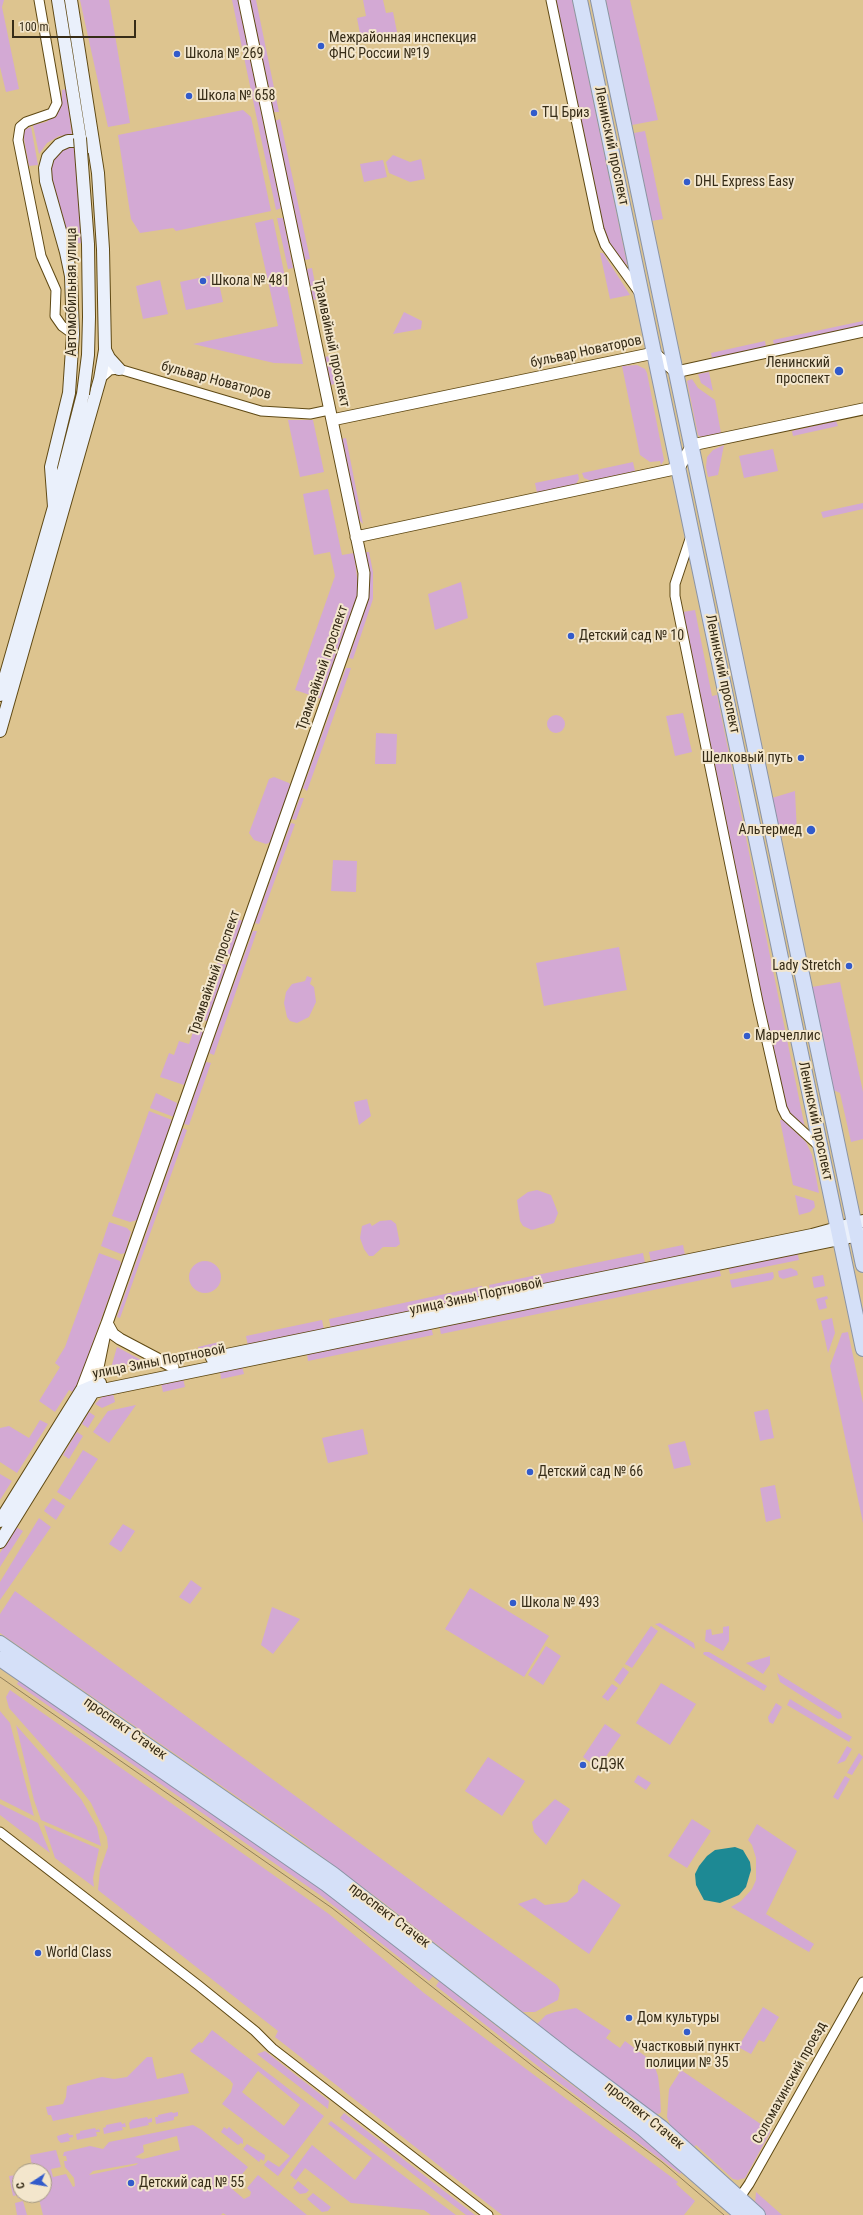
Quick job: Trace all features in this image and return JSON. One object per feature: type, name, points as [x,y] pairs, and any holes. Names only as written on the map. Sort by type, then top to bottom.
[{"type":"main road","name":"Автомобильная улица","points":[[0,695],[54,507],[83,394],[88,355],[89,316],[84,168],[65,33],[58,0]]},
{"type":"main road","points":[[0,731],[100,379],[105,350],[103,249],[98,172],[86,83],[71,0]]},
{"type":"main road","name":"Ленинский проспект","points":[[580,0],[863,1348]]},
{"type":"main road","name":"Ленинский проспект","points":[[598,0],[859,1228],[863,1265]]},
{"type":"main road","points":[[54,507],[52,467],[69,393],[73,334],[71,276],[66,252],[46,181],[45,168],[48,157],[59,145],[68,141],[76,141],[89,148],[98,172]]},
{"type":"main road","points":[[105,350],[108,358],[119,369]]},
{"type":"main road","points":[[659,376],[676,372]]},
{"type":"main road","points":[[674,449],[692,445]]},
{"type":"main road","name":"улица Зины Портновой","points":[[80,1391],[859,1228]]},
{"type":"main road","name":"улица Зины Портновой","points":[[94,1388],[173,1367],[839,1233]]},
{"type":"main road","name":"Трамвайный проспект","points":[[0,1542],[94,1388]]},
{"type":"main road","name":"Трамвайный проспект","points":[[0,1521],[80,1391]]},
{"type":"main road","name":"проспект Стачек","points":[[0,1643],[333,1874],[565,2055],[661,2126],[758,2215]]},
{"type":"main road","name":"проспект Стачек","points":[[0,1659],[326,1884],[644,2129],[742,2215]]},
{"type":"street","points":[[39,0],[57,103],[52,113],[26,122],[20,127],[18,140],[41,256],[56,290],[56,311],[58,323],[73,334]]},
{"type":"street","name":"Трамвайный проспект","points":[[80,1391],[107,1323],[361,607],[364,586],[364,573],[244,0]]},
{"type":"street","points":[[551,0],[599,229],[606,245],[642,297]]},
{"type":"street","points":[[56,311],[72,316]]},
{"type":"street","points":[[676,372],[863,331]]},
{"type":"street","name":"бульвар Новаторов","points":[[119,369],[261,411],[331,415],[654,353],[676,372]]},
{"type":"street","points":[[100,379],[110,370],[119,369]]},
{"type":"street","points":[[356,537],[679,468],[692,445],[863,409]]},
{"type":"street","points":[[692,533],[675,584],[675,596],[760,1010],[782,1108],[786,1116],[821,1148]]},
{"type":"street","points":[[107,1323],[113,1334],[120,1340],[173,1367]]},
{"type":"street","name":"Трамвайный проспект","points":[[94,1388],[107,1323]]},
{"type":"street","points":[[0,1832],[192,1980],[255,2031],[272,2048],[488,2215]]},
{"type":"street","name":"Соломахинский проезд","points":[[740,2197],[749,2184],[863,1982]]},
{"type":"shaded area","points":[[0,0],[4,0],[2,7],[19,89],[6,92],[0,67]]},
{"type":"shaded area","points":[[80,0],[109,0],[130,123],[108,127]]},
{"type":"shaded area","points":[[232,0],[238,0],[281,208],[276,210]]},
{"type":"shaded area","points":[[250,0],[256,0],[279,112],[274,112]]},
{"type":"shaded area","points":[[363,0],[383,0],[386,13],[393,12],[397,32],[361,39],[357,18],[366,16]]},
{"type":"shaded area","points":[[555,0],[572,0],[627,264],[625,267],[608,243],[603,229]]},
{"type":"shaded area","points":[[606,0],[630,0],[658,120],[632,125]]},
{"type":"shaded area","points":[[66,89],[72,135],[59,136],[47,143],[39,154],[33,125],[46,122],[57,114],[62,99],[62,90]]},
{"type":"shaded area","points":[[243,110],[251,117],[271,211],[176,231],[173,228],[140,233],[131,219],[118,135]]},
{"type":"shaded area","points":[[280,119],[310,259],[305,260],[275,121]]},
{"type":"shaded area","points":[[31,127],[38,165],[29,166],[23,134],[26,129]]},
{"type":"shaded area","points":[[645,131],[663,219],[652,221],[634,133]]},
{"type":"shaded area","points":[[76,145],[82,243],[68,244],[48,167],[57,149]]},
{"type":"shaded area","points":[[393,155],[410,162],[421,159],[425,179],[410,182],[389,173],[386,162]]},
{"type":"shaded area","points":[[383,160],[387,177],[364,182],[360,164]]},
{"type":"shaded area","points":[[277,218],[283,218],[293,268],[288,269]]},
{"type":"shaded area","points":[[273,219],[303,364],[274,363],[193,344],[278,326],[255,223]]},
{"type":"shaded area","points":[[600,253],[603,253],[630,295],[610,299]]},
{"type":"shaded area","points":[[312,268],[318,299],[313,300],[306,269]]},
{"type":"shaded area","points":[[217,274],[223,302],[186,310],[180,282]]},
{"type":"shaded area","points":[[160,280],[168,314],[143,319],[136,286]]},
{"type":"shaded area","points":[[404,312],[422,321],[421,329],[393,334]]},
{"type":"shaded area","points":[[863,321],[863,327],[774,345],[773,340]]},
{"type":"shaded area","points":[[765,341],[766,347],[712,358],[711,353]]},
{"type":"shaded area","points":[[329,356],[335,384],[330,385],[325,357]]},
{"type":"shaded area","points":[[637,365],[645,369],[647,373],[664,460],[661,465],[660,461],[650,462],[640,455],[622,366]]},
{"type":"shaded area","points":[[709,372],[713,391],[701,383],[698,374]]},
{"type":"shaded area","points":[[692,379],[698,388],[715,400],[721,433],[701,437],[698,435],[687,381]]},
{"type":"shaded area","points":[[288,420],[313,420],[324,472],[300,477]]},
{"type":"shaded area","points":[[836,421],[838,426],[793,436],[792,431]]},
{"type":"shaded area","points":[[346,438],[363,524],[358,519],[341,439]]},
{"type":"shaded area","points":[[724,445],[718,475],[708,477],[706,467],[707,457],[713,450]]},
{"type":"shaded area","points":[[773,449],[778,471],[744,478],[739,456]]},
{"type":"shaded area","points":[[633,462],[635,471],[591,481],[584,478],[582,473]]},
{"type":"shaded area","points":[[578,474],[579,479],[576,484],[537,493],[535,483]]},
{"type":"shaded area","points":[[328,489],[342,555],[354,553],[358,596],[322,699],[295,690],[335,576],[330,552],[314,555],[303,494]]},
{"type":"shaded area","points":[[863,503],[863,509],[823,518],[821,512]]},
{"type":"shaded area","points":[[365,552],[369,552],[373,572],[373,599],[353,659],[349,658],[369,598],[369,573]]},
{"type":"shaded area","points":[[461,582],[468,618],[435,630],[428,594]]},
{"type":"shaded area","points":[[695,610],[712,696],[717,695],[805,1128],[790,1114],[783,1099],[683,612]]},
{"type":"shaded area","points":[[346,668],[351,668],[307,791],[303,788]]},
{"type":"shaded area","points":[[683,713],[692,752],[675,756],[666,716]]},
{"type":"shaded area","points":[[552,715],[560,715],[565,720],[563,731],[560,733],[552,733],[547,728],[547,720]]},
{"type":"shaded area","points":[[376,733],[397,734],[396,764],[375,764]]},
{"type":"shaded area","points":[[274,777],[289,783],[291,786],[271,842],[266,844],[254,840],[249,833],[269,779]]},
{"type":"shaded area","points":[[795,791],[797,833],[780,837],[772,798]]},
{"type":"shaded area","points":[[300,798],[304,798],[296,820],[292,819]]},
{"type":"shaded area","points":[[291,823],[295,824],[259,924],[255,923]]},
{"type":"shaded area","points":[[333,860],[357,861],[356,892],[331,891]]},
{"type":"shaded area","points":[[234,918],[243,921],[230,958],[221,956]]},
{"type":"shaded area","points":[[253,931],[257,931],[214,1055],[209,1053]]},
{"type":"shaded area","points":[[619,947],[627,990],[544,1006],[536,963]]},
{"type":"shaded area","points":[[218,962],[227,965],[207,1021],[198,1018]]},
{"type":"shaded area","points":[[307,976],[312,978],[310,984],[314,987],[316,1002],[309,1017],[297,1023],[290,1021],[287,1017],[284,1003],[286,992],[292,984],[305,981]]},
{"type":"shaded area","points":[[840,982],[863,1092],[863,1139],[851,1142],[840,1093],[833,1090],[812,987]]},
{"type":"shaded area","points":[[195,1026],[205,1029],[184,1085],[160,1077],[169,1053],[174,1055],[179,1041],[189,1044]]},
{"type":"shaded area","points":[[206,1062],[211,1063],[189,1125],[184,1124]]},
{"type":"shaded area","points":[[156,1093],[177,1103],[174,1117],[150,1108]]},
{"type":"shaded area","points":[[367,1099],[371,1116],[359,1125],[354,1102]]},
{"type":"shaded area","points":[[149,1111],[172,1120],[137,1220],[130,1222],[112,1216]]},
{"type":"shaded area","points":[[780,1120],[783,1120],[806,1142],[812,1155],[819,1193],[793,1185]]},
{"type":"shaded area","points":[[183,1128],[187,1130],[120,1318],[117,1317]]},
{"type":"shaded area","points":[[537,1190],[551,1195],[558,1213],[554,1223],[532,1230],[523,1226],[520,1221],[517,1200],[528,1192]]},
{"type":"shaded area","points":[[795,1195],[814,1201],[815,1207],[810,1212],[799,1215]]},
{"type":"shaded area","points":[[391,1220],[396,1224],[400,1244],[396,1247],[383,1247],[373,1256],[369,1256],[364,1249],[360,1238],[362,1226],[370,1223],[372,1226],[380,1221]]},
{"type":"shaded area","points":[[109,1222],[127,1228],[131,1232],[125,1253],[121,1254],[101,1246]]},
{"type":"shaded area","points":[[683,1245],[685,1255],[651,1262],[649,1252]]},
{"type":"shaded area","points":[[797,1251],[799,1260],[730,1274],[728,1266]]},
{"type":"shaded area","points":[[99,1253],[120,1261],[121,1264],[79,1381],[73,1392],[69,1390],[55,1412],[39,1401],[60,1367],[55,1363],[65,1347]]},
{"type":"shaded area","points":[[643,1253],[645,1263],[491,1295],[489,1285]]},
{"type":"shaded area","points":[[202,1261],[208,1261],[218,1268],[221,1277],[220,1283],[214,1290],[208,1293],[202,1293],[192,1286],[189,1280],[189,1274],[196,1264]]},
{"type":"shaded area","points":[[719,1267],[721,1276],[441,1334],[439,1325]]},
{"type":"shaded area","points":[[791,1268],[797,1271],[798,1275],[783,1279],[779,1277],[778,1271]]},
{"type":"shaded area","points":[[773,1272],[774,1277],[772,1280],[732,1288],[730,1280]]},
{"type":"shaded area","points":[[823,1275],[825,1286],[814,1288],[812,1277]]},
{"type":"shaded area","points":[[482,1286],[484,1296],[331,1329],[329,1319]]},
{"type":"shaded area","points":[[827,1296],[828,1299],[825,1300],[827,1308],[819,1310],[816,1299]]},
{"type":"shaded area","points":[[832,1318],[835,1333],[828,1353],[821,1321]]},
{"type":"shaded area","points":[[322,1320],[324,1330],[248,1346],[246,1336]]},
{"type":"shaded area","points":[[431,1327],[433,1335],[308,1361],[307,1353]]},
{"type":"shaded area","points":[[848,1332],[863,1403],[863,1523],[830,1366],[842,1333]]},
{"type":"shaded area","points":[[223,1341],[224,1346],[199,1352],[198,1347]]},
{"type":"shaded area","points":[[117,1347],[143,1361],[111,1368]]},
{"type":"shaded area","points":[[242,1366],[244,1374],[221,1379],[220,1370]]},
{"type":"shaded area","points":[[183,1378],[185,1387],[163,1392],[161,1383]]},
{"type":"shaded area","points":[[113,1393],[115,1402],[102,1408],[95,1404],[102,1397]]},
{"type":"shaded area","points":[[136,1405],[109,1443],[93,1432],[108,1411]]},
{"type":"shaded area","points":[[768,1409],[774,1438],[760,1441],[754,1412]]},
{"type":"shaded area","points":[[89,1412],[95,1416],[88,1428],[82,1424]]},
{"type":"shaded area","points":[[40,1420],[48,1424],[17,1473],[0,1462],[0,1428],[9,1426],[29,1438]]},
{"type":"shaded area","points":[[363,1429],[368,1454],[328,1463],[322,1438]]},
{"type":"shaded area","points":[[77,1432],[83,1436],[69,1459],[63,1455]]},
{"type":"shaded area","points":[[685,1441],[691,1465],[674,1469],[668,1445]]},
{"type":"shaded area","points":[[83,1450],[98,1459],[70,1500],[57,1492]]},
{"type":"shaded area","points":[[0,1474],[12,1481],[0,1500]]},
{"type":"shaded area","points":[[775,1485],[781,1518],[766,1522],[760,1488]]},
{"type":"shaded area","points":[[53,1498],[65,1506],[56,1520],[44,1511]]},
{"type":"shaded area","points":[[39,1518],[51,1527],[0,1600],[0,1582]]},
{"type":"shaded area","points":[[123,1524],[135,1531],[121,1552],[109,1544]]},
{"type":"shaded area","points":[[16,1527],[23,1531],[0,1567],[0,1553]]},
{"type":"shaded area","points":[[191,1580],[202,1588],[190,1604],[179,1597]]},
{"type":"shaded area","points":[[470,1588],[549,1636],[524,1677],[445,1629]]},
{"type":"shaded area","points":[[15,1591],[461,1917],[557,1985],[560,1990],[558,2000],[535,2012],[523,2012],[384,1903],[297,1838],[0,1633],[0,1614]]},
{"type":"shaded area","points":[[272,1607],[300,1619],[273,1654],[261,1645]]},
{"type":"shaded area","points":[[660,1623],[694,1643],[695,1649],[655,1624]]},
{"type":"shaded area","points":[[651,1626],[658,1631],[632,1668],[625,1664]]},
{"type":"shaded area","points":[[729,1626],[729,1641],[723,1651],[705,1641],[706,1630],[711,1629],[712,1635],[723,1633],[723,1627]]},
{"type":"shaded area","points":[[546,1646],[561,1656],[543,1685],[528,1675]]},
{"type":"shaded area","points":[[704,1652],[709,1652],[767,1686],[764,1691],[703,1654]]},
{"type":"shaded area","points":[[770,1656],[770,1664],[763,1674],[746,1663]]},
{"type":"shaded area","points":[[623,1667],[629,1672],[620,1685],[614,1680]]},
{"type":"shaded area","points":[[777,1673],[841,1713],[842,1718],[838,1719],[780,1682]]},
{"type":"shaded area","points":[[20,1679],[323,1890],[433,1976],[429,1981],[320,1895],[17,1684]]},
{"type":"shaded area","points":[[661,1683],[696,1704],[670,1745],[636,1723]]},
{"type":"shaded area","points":[[612,1684],[618,1688],[608,1701],[602,1697]]},
{"type":"shaded area","points":[[10,1690],[329,1914],[424,1993],[678,2182],[676,2184],[695,2201],[684,2215],[502,2215],[275,2037],[278,2031],[98,1890],[100,1870],[108,1847],[107,1837],[91,1803],[78,1786],[9,1708],[6,1697]]},
{"type":"shaded area","points":[[790,1699],[852,1737],[849,1742],[787,1705]]},
{"type":"shaded area","points":[[776,1703],[782,1707],[773,1724],[769,1722],[768,1717]]},
{"type":"shaded area","points":[[0,1711],[10,1723],[34,1816],[0,1799]]},
{"type":"shaded area","points":[[605,1724],[621,1735],[598,1768],[583,1757]]},
{"type":"shaded area","points":[[16,1725],[81,1799],[97,1827],[101,1846],[41,1820],[34,1800]]},
{"type":"shaded area","points":[[847,1746],[852,1749],[845,1761],[837,1764]]},
{"type":"shaded area","points":[[859,1753],[863,1757],[852,1775],[847,1773]]},
{"type":"shaded area","points":[[488,1757],[525,1781],[502,1816],[465,1791]]},
{"type":"shaded area","points":[[638,1775],[651,1783],[646,1790],[634,1782]]},
{"type":"shaded area","points":[[845,1776],[850,1779],[838,1800],[833,1797]]},
{"type":"shaded area","points":[[555,1799],[570,1809],[546,1845],[534,1832],[532,1822]]},
{"type":"shaded area","points":[[0,1804],[38,1823],[50,1853],[0,1815]]},
{"type":"shaded area","points":[[692,1819],[711,1831],[687,1868],[668,1856]]},
{"type":"shaded area","points":[[757,1824],[797,1851],[766,1914],[814,1944],[809,1952],[731,1907],[741,1901],[752,1889],[756,1880],[756,1858],[752,1845],[748,1840]]},
{"type":"shaded area","points":[[44,1825],[99,1849],[93,1878],[94,1887],[55,1858]]},
{"type":"shaded area","points":[[583,1879],[621,1905],[589,1954],[518,1904],[535,1898],[545,1905],[567,1902],[578,1892],[578,1886]]},
{"type":"shaded area","points":[[439,1981],[556,2073],[638,2134],[683,2171],[680,2174],[553,2078],[436,1986]]},
{"type":"shaded area","points":[[763,2007],[779,2017],[764,2042],[759,2040],[751,2054],[738,2047]]},
{"type":"shaded area","points":[[576,2008],[611,2031],[606,2038],[620,2048],[625,2041],[653,2062],[658,2076],[660,2093],[661,2112],[659,2114],[653,2113],[537,2024],[546,2015]]},
{"type":"shaded area","points":[[212,2030],[324,2116],[278,2176],[264,2165],[268,2160],[279,2167],[290,2156],[222,2104],[231,2092],[233,2084],[230,2080],[190,2051],[199,2042],[202,2043]],"holes":[[[258,2071],[300,2105],[284,2126],[242,2092]]]},
{"type":"shaded area","points":[[265,2051],[329,2101],[328,2109],[257,2054]]},
{"type":"shaded area","points":[[147,2057],[152,2057],[157,2079],[183,2073],[189,2093],[53,2121],[51,2115],[48,2115],[46,2107],[63,2104],[66,2097],[67,2086],[102,2077],[114,2079],[127,2077]]},
{"type":"shaded area","points":[[681,2070],[771,2131],[745,2178],[738,2180],[733,2179],[696,2145],[694,2147],[671,2127],[667,2117],[669,2089]]},
{"type":"shaded area","points":[[172,2112],[178,2112],[178,2116],[174,2117],[174,2120],[156,2124],[155,2117]]},
{"type":"shaded area","points":[[344,2113],[475,2215],[466,2215],[340,2118]]},
{"type":"shaded area","points":[[147,2117],[148,2119],[152,2118],[152,2122],[148,2123],[149,2125],[130,2129],[129,2123],[132,2120]]},
{"type":"shaded area","points":[[331,2121],[456,2215],[431,2215],[424,2210],[351,2203],[305,2168],[296,2180],[290,2175],[312,2145],[355,2180],[372,2158],[328,2124]]},
{"type":"shaded area","points":[[121,2122],[122,2124],[125,2123],[126,2127],[122,2127],[123,2130],[104,2134],[103,2128],[106,2127],[106,2125]]},
{"type":"shaded area","points":[[193,2125],[202,2130],[248,2167],[231,2188],[244,2199],[250,2196],[251,2192],[247,2188],[258,2175],[307,2215],[226,2215],[223,2213],[221,2215],[43,2215],[40,2203],[52,2203],[52,2173],[53,2177],[66,2174],[73,2187],[75,2186],[74,2178],[65,2167],[64,2161],[67,2161],[66,2156],[63,2156],[64,2152],[90,2146],[103,2149],[109,2142]],"holes":[[[177,2136],[180,2150],[143,2159],[135,2157],[144,2152],[143,2145]],[[138,2163],[136,2165],[89,2175],[93,2171]]]},
{"type":"shaded area","points":[[224,2127],[227,2129],[229,2127],[243,2139],[243,2144],[241,2143],[238,2145],[221,2132]]},
{"type":"shaded area","points":[[95,2128],[96,2130],[99,2129],[100,2132],[96,2132],[97,2136],[77,2140],[76,2134],[80,2133],[80,2131]]},
{"type":"shaded area","points":[[68,2133],[69,2135],[73,2135],[73,2137],[69,2138],[70,2141],[61,2143],[58,2140],[57,2136]]},
{"type":"shaded area","points":[[247,2144],[265,2155],[264,2161],[261,2159],[259,2162],[243,2149]]},
{"type":"shaded area","points":[[56,2150],[61,2167],[52,2169],[52,2163],[32,2163],[30,2155]]},
{"type":"shaded area","points":[[9,2176],[12,2176],[12,2191]]},
{"type":"shaded area","points":[[298,2181],[309,2190],[306,2193],[300,2194],[293,2188]]},
{"type":"shaded area","points":[[756,2192],[782,2215],[766,2215],[755,2204]]},
{"type":"shaded area","points":[[313,2193],[331,2207],[328,2211],[322,2212],[307,2199]]},
{"type":"shaded area","points":[[15,2203],[24,2203],[27,2215],[17,2215]]},
{"type":"water","points":[[735,1847],[743,1850],[750,1862],[751,1870],[746,1887],[739,1895],[720,1903],[704,1900],[696,1885],[695,1874],[699,1866],[707,1856],[715,1850]]},
{"type":"tram line","points":[[0,1677],[332,1908],[534,2067],[662,2162],[724,2215]]},
{"type":"place","name":"Межрайонная инспекция ФНС России №19","points":[[321,46]]},
{"type":"place","name":"Школа № 269","points":[[177,54]]},
{"type":"place","name":"Школа № 658","points":[[189,96]]},
{"type":"place","name":"ТЦ Бриз","points":[[534,113]]},
{"type":"place","name":"DHL Express Easy","points":[[687,182]]},
{"type":"place","name":"Школа № 481","points":[[203,281]]},
{"type":"place","name":"Ленинский проспект","points":[[839,371]]},
{"type":"place","name":"Детский сад № 10","points":[[571,636]]},
{"type":"place","name":"Шелковый путь","points":[[801,758]]},
{"type":"place","name":"Альтермед","points":[[811,830]]},
{"type":"place","name":"Lady Stretch","points":[[849,966]]},
{"type":"place","name":"Марчеллис","points":[[747,1036]]},
{"type":"place","name":"Детский сад № 66","points":[[530,1472]]},
{"type":"place","name":"Школа № 493","points":[[513,1603]]},
{"type":"place","name":"СДЭК","points":[[583,1765]]},
{"type":"place","name":"World Class","points":[[38,1953]]},
{"type":"place","name":"Дом культуры","points":[[629,2018]]},
{"type":"place","name":"Участковый пункт полиции № 35","points":[[687,2032]]},
{"type":"place","name":"Детский сад № 55","points":[[131,2183]]}]
